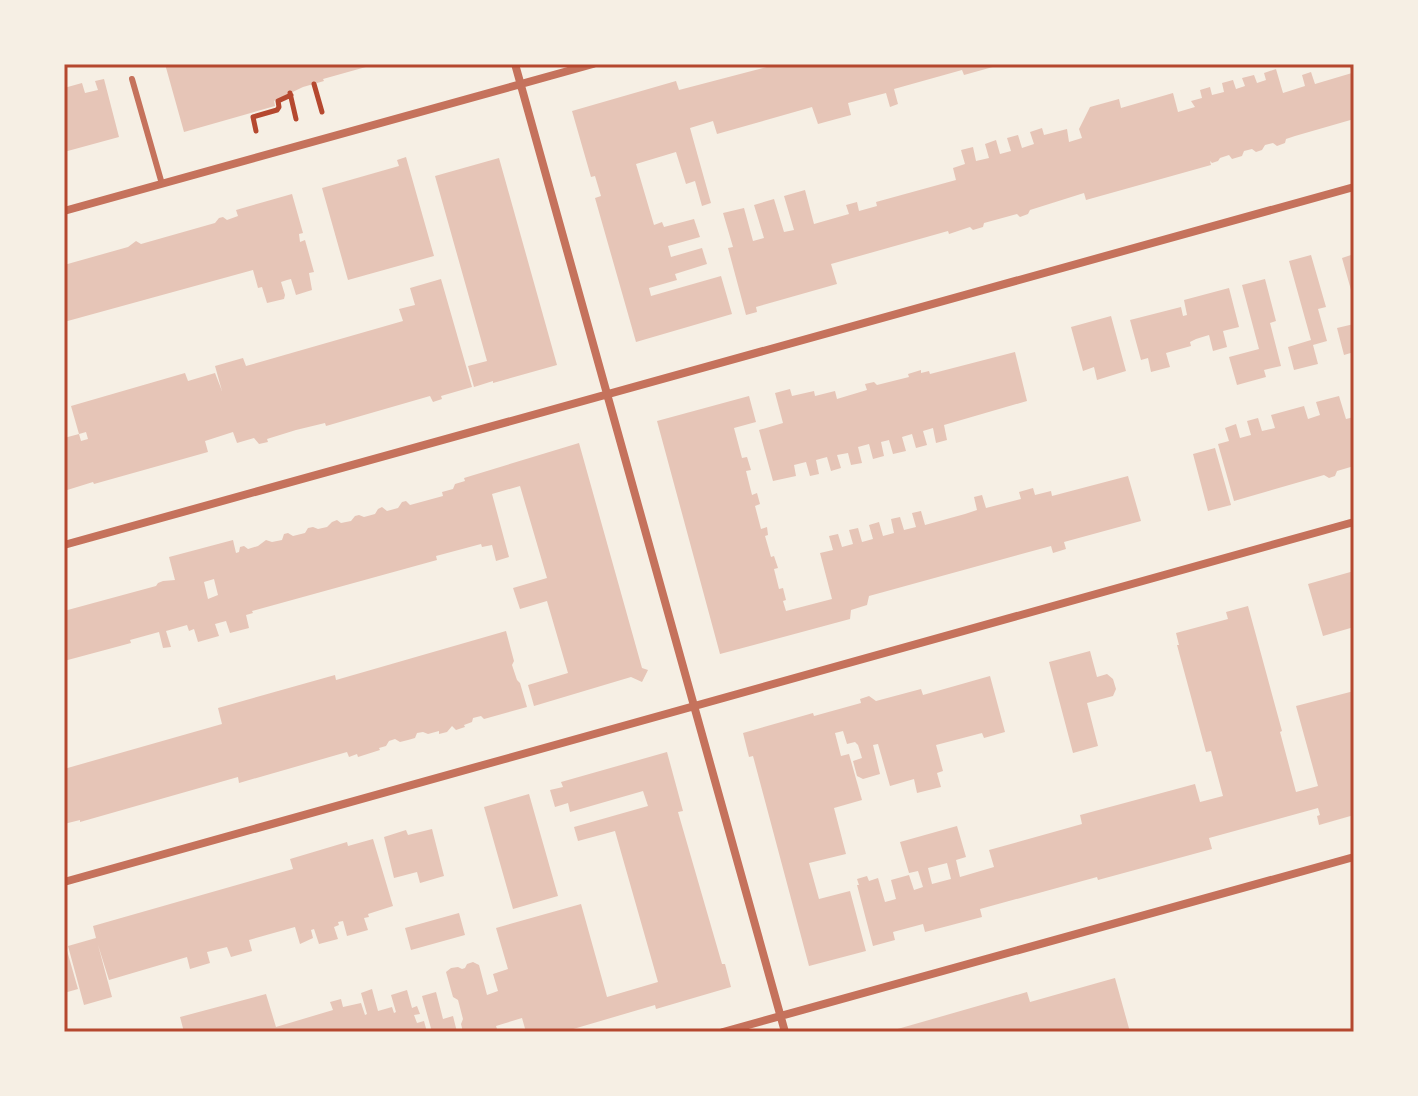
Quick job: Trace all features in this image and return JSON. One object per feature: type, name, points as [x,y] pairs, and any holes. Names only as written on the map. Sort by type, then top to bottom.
[{"type":"street","points":[[515,64],[785,1032]]},
{"type":"street","points":[[64,211],[593,64]]},
{"type":"street","points":[[64,545],[1354,187]]},
{"type":"street","points":[[64,882],[1354,522]]},
{"type":"street","points":[[723,1032],[1354,857]]},
{"type":"lane","points":[[132,79],[162,184]]},
{"type":"path","points":[[314,84],[322,112]]},
{"type":"path","points":[[256,131],[253,117],[277,110],[278,101],[290,94],[296,119]]},
{"type":"building","points":[[165,64],[373,65],[303,87],[274,101],[275,106],[184,132]]},
{"type":"building","points":[[778,64],[1000,65],[964,75],[962,70],[894,89],[898,104],[890,107],[886,93],[848,103],[851,115],[818,124],[812,107],[717,134],[713,121],[690,128],[711,203],[702,206],[695,181],[686,184],[676,152],[636,164],[654,225],[662,222],[664,227],[694,219],[700,237],[668,246],[671,257],[702,248],[707,264],[675,274],[677,280],[649,288],[651,296],[721,276],[732,314],[636,342],[595,198],[601,196],[595,176],[591,177],[572,111],[676,81],[679,90]]},
{"type":"building","points":[[1349,64],[1354,64],[1354,119],[1286,139],[1285,143],[1277,146],[1273,143],[1256,152],[1252,149],[1244,151],[1242,156],[1232,159],[1229,155],[1212,163],[1210,161],[1211,165],[1086,200],[1084,193],[1030,210],[1020,217],[1017,214],[984,223],[983,227],[973,230],[970,227],[949,234],[948,231],[831,264],[837,284],[756,307],[757,312],[746,315],[728,248],[733,247],[723,213],[744,208],[753,241],[764,238],[754,205],[774,199],[784,232],[794,230],[784,196],[805,190],[814,224],[849,214],[846,205],[857,202],[859,211],[877,206],[876,202],[956,180],[953,168],[965,164],[961,150],[973,147],[976,161],[989,158],[985,144],[996,140],[1000,154],[1011,151],[1007,138],[1018,135],[1022,148],[1034,144],[1030,132],[1042,128],[1044,135],[1067,129],[1069,142],[1082,138],[1079,129],[1090,107],[1119,99],[1121,108],[1173,93],[1178,112],[1195,107],[1191,101],[1202,98],[1200,90],[1210,87],[1212,95],[1224,92],[1222,83],[1233,80],[1236,89],[1245,86],[1242,78],[1254,75],[1257,83],[1266,80],[1264,73],[1276,69],[1283,93],[1305,86],[1302,75],[1311,72],[1315,84],[1352,73]]},
{"type":"building","points":[[104,79],[119,137],[64,152],[64,88],[82,83],[85,93],[98,90],[95,81]]},
{"type":"building","points":[[406,157],[434,256],[348,280],[322,188],[399,166],[397,160]]},
{"type":"building","points":[[499,158],[557,365],[474,387],[468,366],[487,361],[435,176]]},
{"type":"building","points":[[292,194],[303,233],[299,234],[300,242],[305,240],[314,272],[309,273],[312,290],[296,295],[291,279],[287,280],[281,282],[284,299],[267,303],[262,287],[258,288],[253,270],[64,322],[64,265],[128,247],[136,241],[141,244],[215,223],[219,218],[227,220],[238,216],[236,210]]},
{"type":"building","points":[[1354,254],[1354,297],[1353,297],[1342,258]]},
{"type":"building","points":[[1311,255],[1326,307],[1318,309],[1327,341],[1313,345],[1318,364],[1294,370],[1288,347],[1311,340],[1289,261]]},
{"type":"building","points":[[441,279],[472,387],[441,396],[442,399],[433,402],[430,396],[326,426],[325,423],[296,430],[259,444],[254,438],[237,443],[233,432],[205,441],[208,452],[64,491],[64,438],[79,434],[71,406],[185,373],[188,381],[215,373],[222,391],[215,366],[243,358],[246,366],[403,321],[399,309],[415,305],[410,288]],"holes":[[[86,432],[88,439],[81,441],[79,434]]]},
{"type":"building","points":[[1265,279],[1276,321],[1270,323],[1281,366],[1264,370],[1266,377],[1237,385],[1229,357],[1259,349],[1242,285]]},
{"type":"building","points":[[1229,288],[1239,327],[1223,331],[1227,347],[1213,351],[1209,335],[1196,339],[1190,342],[1191,346],[1166,353],[1170,367],[1151,372],[1148,358],[1141,360],[1130,320],[1181,307],[1183,316],[1187,315],[1184,300]]},
{"type":"building","points":[[1111,316],[1126,371],[1097,380],[1094,367],[1083,371],[1071,327]]},
{"type":"building","points":[[1354,324],[1354,352],[1344,355],[1337,328]]},
{"type":"building","points":[[1015,352],[1027,401],[944,425],[947,440],[936,443],[933,428],[923,431],[927,445],[916,448],[912,434],[902,437],[906,451],[893,454],[889,440],[881,442],[884,456],[873,459],[869,444],[858,447],[862,463],[851,465],[848,453],[837,455],[841,468],[831,471],[827,457],[816,460],[819,474],[810,476],[806,462],[794,465],[796,476],[773,481],[759,430],[783,423],[775,393],[790,389],[792,396],[814,391],[815,396],[835,391],[837,399],[867,390],[865,384],[874,382],[877,385],[909,377],[908,374],[921,370],[921,373],[929,371],[930,374]]},
{"type":"building","points":[[749,396],[756,422],[734,428],[742,458],[747,457],[751,470],[746,471],[752,495],[757,493],[760,504],[755,506],[761,529],[767,527],[768,535],[765,536],[778,568],[774,569],[779,589],[783,588],[786,611],[832,599],[820,553],[833,550],[829,536],[838,534],[842,547],[853,544],[849,530],[858,528],[862,542],[873,539],[869,525],[879,522],[883,536],[894,533],[891,519],[900,517],[904,530],[916,527],[912,513],[921,511],[925,525],[977,510],[974,497],[982,495],[986,508],[1021,499],[1019,492],[1033,488],[1035,495],[1051,491],[1052,496],[1128,476],[1141,521],[1064,542],[1066,549],[1053,553],[1051,546],[869,596],[867,605],[851,610],[850,619],[720,654],[657,421]]},
{"type":"building","points":[[1339,396],[1346,419],[1354,417],[1354,466],[1337,471],[1335,476],[1329,478],[1324,475],[1234,501],[1218,444],[1229,441],[1225,428],[1236,424],[1240,438],[1251,435],[1247,421],[1258,418],[1262,431],[1275,428],[1271,415],[1304,406],[1308,419],[1320,415],[1316,402]]},
{"type":"building","points":[[579,443],[642,668],[648,670],[642,682],[631,677],[534,706],[528,685],[568,673],[547,601],[520,609],[513,588],[547,578],[520,486],[492,494],[509,557],[496,561],[492,545],[482,547],[481,544],[436,556],[437,560],[252,611],[246,615],[249,628],[230,633],[226,621],[215,624],[219,636],[198,642],[194,629],[189,631],[187,625],[166,631],[171,647],[163,648],[159,632],[64,661],[64,611],[175,580],[169,557],[233,540],[236,553],[240,547],[248,549],[266,540],[282,540],[284,534],[293,536],[305,533],[308,528],[327,527],[337,520],[341,523],[351,521],[355,516],[375,514],[382,507],[387,511],[398,508],[402,502],[410,505],[443,496],[442,492],[453,489],[455,484],[465,481],[464,478]],"holes":[[[214,579],[218,595],[208,599],[204,582]]]},
{"type":"building","points":[[1215,448],[1231,505],[1208,511],[1193,454]]},
{"type":"building","points":[[1354,571],[1354,627],[1323,636],[1308,584]]},
{"type":"building","points":[[1248,606],[1296,792],[1318,786],[1296,706],[1354,691],[1354,815],[1319,825],[1318,808],[1209,838],[1212,849],[980,909],[982,917],[925,932],[923,924],[893,932],[895,940],[873,946],[857,879],[867,876],[869,881],[878,878],[885,902],[896,899],[891,880],[909,875],[914,890],[923,887],[918,871],[909,873],[900,842],[957,826],[966,857],[956,860],[960,877],[994,867],[989,850],[1082,824],[1080,815],[1195,784],[1200,802],[1223,796],[1211,751],[1206,752],[1176,633],[1228,619],[1226,612]],"holes":[[[947,863],[951,879],[932,884],[928,868]]]},
{"type":"building","points":[[506,631],[514,661],[512,665],[527,707],[484,719],[481,716],[473,718],[465,727],[456,730],[452,726],[447,732],[439,734],[439,731],[423,732],[400,742],[395,739],[380,750],[358,757],[357,754],[349,757],[347,752],[239,783],[238,777],[64,824],[64,769],[222,724],[218,708],[335,675],[336,680]]},
{"type":"building","points":[[1090,651],[1097,677],[1107,674],[1113,679],[1116,689],[1113,696],[1087,703],[1098,746],[1073,753],[1049,662]]},
{"type":"building","points":[[990,676],[1005,732],[984,738],[982,733],[936,745],[943,771],[937,773],[941,787],[917,793],[914,779],[890,786],[878,744],[873,745],[880,774],[863,779],[857,776],[853,761],[862,758],[858,745],[855,742],[847,744],[843,731],[835,733],[841,756],[849,754],[862,800],[834,808],[846,854],[809,863],[819,899],[850,891],[866,951],[809,966],[753,756],[749,757],[743,733],[861,703],[860,699],[869,696],[876,701],[921,689],[923,695]]},
{"type":"building","points":[[667,752],[683,811],[678,812],[731,987],[563,1032],[526,1032],[522,1018],[496,1026],[498,1032],[463,1032],[458,1000],[453,997],[446,972],[451,968],[465,968],[473,962],[479,965],[487,995],[498,991],[493,974],[508,969],[496,928],[581,904],[607,997],[658,982],[615,831],[578,841],[574,827],[648,806],[643,791],[570,812],[568,803],[555,807],[550,790],[563,787],[561,782]]},
{"type":"building","points":[[529,794],[558,896],[513,909],[484,807]]},
{"type":"building","points":[[432,829],[444,876],[420,883],[417,872],[394,878],[384,837],[406,830],[408,835]]},
{"type":"building","points":[[373,839],[393,906],[368,914],[369,917],[364,918],[368,930],[347,936],[343,921],[338,922],[339,925],[334,927],[338,939],[319,944],[314,929],[311,930],[313,938],[300,944],[295,927],[249,940],[252,951],[231,957],[227,947],[207,952],[210,963],[190,969],[187,957],[109,980],[98,945],[112,997],[84,1005],[68,946],[96,938],[93,926],[293,869],[290,859],[347,842],[348,846]]},
{"type":"building","points":[[459,913],[465,935],[411,950],[405,928]]},
{"type":"building","points":[[64,940],[78,989],[64,993]]},
{"type":"building","points":[[1115,978],[1130,1032],[887,1032],[1027,992],[1030,1002]]},
{"type":"building","points":[[372,989],[378,1011],[392,1007],[394,1013],[391,995],[407,990],[412,1008],[417,1006],[420,1014],[414,1015],[417,1023],[424,1021],[427,1032],[184,1032],[180,1017],[266,994],[276,1027],[333,1010],[330,1002],[341,999],[343,1007],[361,1003],[365,1015],[361,993]]},
{"type":"building","points":[[436,992],[443,1019],[453,1016],[457,1032],[432,1032],[422,996]]}]
